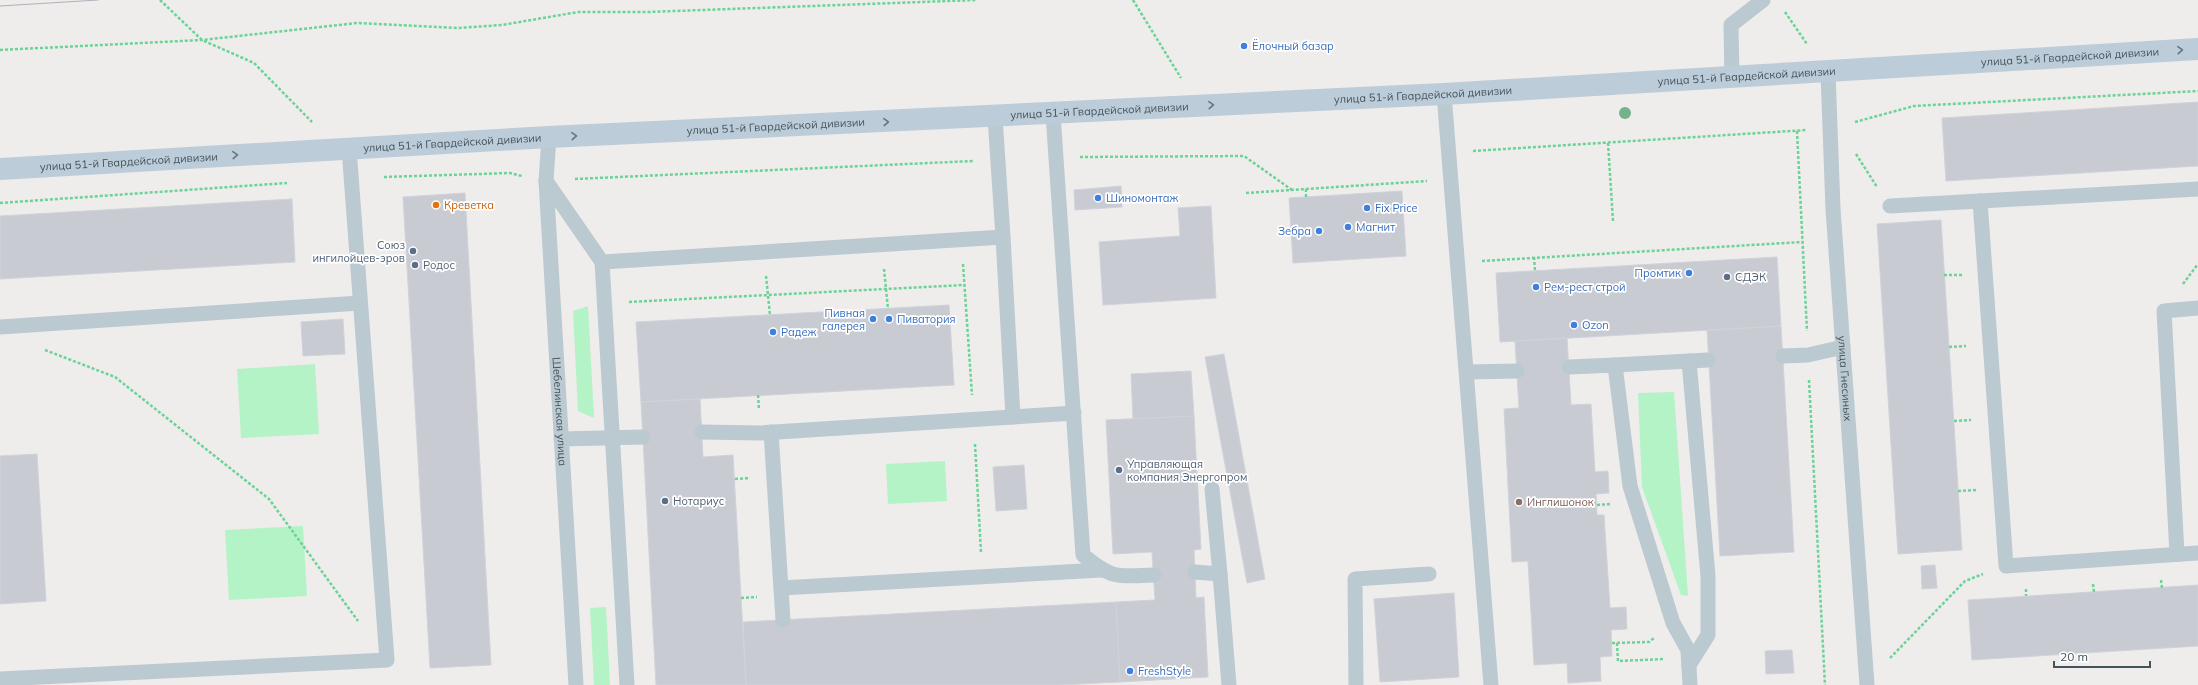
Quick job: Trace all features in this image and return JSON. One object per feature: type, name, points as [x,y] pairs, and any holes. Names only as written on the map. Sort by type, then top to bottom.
[{"type":"main road","name":"улица 51-й Гвардейской дивизии","points":[[0,169],[549,137],[995,117],[1444,94],[2198,49]]},
{"type":"lane","points":[[1732,78],[1731,25],[1763,0]]},
{"type":"lane","name":"улица Гнесиных","points":[[1828,72],[1833,210],[1867,683]]},
{"type":"lane","points":[[1444,94],[1491,685]]},
{"type":"lane","points":[[1053,114],[1083,555],[1102,570],[1115,576],[1154,575]]},
{"type":"lane","points":[[995,117],[1013,417]]},
{"type":"lane","name":"Шебелинская улица","points":[[549,137],[546,181],[576,685]]},
{"type":"lane","points":[[0,679],[387,660],[349,148]]},
{"type":"lane","points":[[546,181],[602,262],[627,685]]},
{"type":"lane","points":[[1890,206],[2198,189]]},
{"type":"lane","points":[[1980,201],[2006,566],[2198,553]]},
{"type":"lane","points":[[602,262],[1003,237]]},
{"type":"lane","points":[[0,327],[360,303]]},
{"type":"lane","points":[[2177,554],[2164,311],[2198,308]]},
{"type":"lane","points":[[1783,356],[1808,355],[1843,347]]},
{"type":"lane","points":[[1569,367],[1708,360]]},
{"type":"lane","points":[[1689,361],[1708,576],[1708,635],[1689,661]]},
{"type":"lane","points":[[1615,365],[1630,486],[1673,623],[1688,650],[1690,685]]},
{"type":"lane","points":[[1467,372],[1517,371]]},
{"type":"lane","points":[[702,432],[771,432],[1074,413]]},
{"type":"lane","points":[[771,432],[783,620]]},
{"type":"lane","points":[[561,439],[643,436]]},
{"type":"lane","points":[[1212,489],[1229,685]]},
{"type":"lane","points":[[781,588],[1102,570]]},
{"type":"lane","points":[[1195,572],[1220,574]]},
{"type":"lane","points":[[1356,685],[1355,579],[1429,574]]},
{"type":"path","points":[[160,0],[202,40],[254,63],[314,124]]},
{"type":"path","points":[[0,50],[202,40],[357,23],[458,28],[502,25],[578,12],[648,12],[976,0]]},
{"type":"path","points":[[1133,0],[1197,106]]},
{"type":"path","points":[[1780,6],[1828,72]]},
{"type":"path","points":[[1448,153],[1830,128],[1914,106],[2198,91]]},
{"type":"path","points":[[1797,131],[1825,685]]},
{"type":"path","points":[[1608,142],[1613,221]]},
{"type":"path","points":[[1856,153],[1890,206]]},
{"type":"path","points":[[1056,156],[1120,158],[1244,156],[1292,190]]},
{"type":"path","points":[[1246,193],[1450,180]]},
{"type":"path","points":[[1306,189],[1306,197]]},
{"type":"path","points":[[1457,262],[1802,242]]},
{"type":"path","points":[[881,245],[888,308]]},
{"type":"path","points":[[764,252],[770,315]]},
{"type":"path","points":[[1534,257],[1536,270]]},
{"type":"path","points":[[605,304],[964,285]]},
{"type":"path","points":[[43,349],[115,377],[268,499],[358,622]]},
{"type":"path","points":[[1867,683],[1965,581],[2006,566]]},
{"type":"path","points":[[1612,643],[1650,642],[1673,623]]},
{"type":"path","points":[[1617,643],[1618,661],[1689,661]]},
{"type":"green space","points":[[588,306],[594,418],[578,411],[573,311]]},
{"type":"green space","points":[[315,364],[319,434],[241,438],[237,369]]},
{"type":"green space","points":[[1674,392],[1688,596],[1681,595],[1642,487],[1638,393]]},
{"type":"green space","points":[[945,461],[947,501],[888,504],[886,464]]},
{"type":"green space","points":[[303,526],[307,596],[229,600],[225,530]]},
{"type":"green space","points":[[606,607],[610,685],[594,685],[590,608]]},
{"type":"building","points":[[2198,102],[2198,166],[1946,181],[1942,118]]},
{"type":"building","name":"Шиномонтаж","points":[[1121,186],[1122,207],[1075,210],[1074,190]]},
{"type":"building","name":"Магнит","points":[[1402,191],[1406,256],[1293,263],[1289,198]]},
{"type":"building","points":[[465,193],[491,665],[430,668],[403,197]]},
{"type":"building","points":[[292,199],[295,262],[0,279],[0,216]]},
{"type":"building","points":[[1211,206],[1216,298],[1103,305],[1099,242],[1180,236],[1178,208]]},
{"type":"building","points":[[1941,220],[1962,550],[1898,554],[1877,224]]},
{"type":"building","points":[[1777,257],[1781,326],[1500,342],[1496,273]]},
{"type":"building","points":[[949,305],[954,385],[641,402],[636,322]]},
{"type":"building","points":[[343,319],[345,354],[303,356],[301,322]]},
{"type":"building","points":[[1781,326],[1794,552],[1720,556],[1707,330]]},
{"type":"building","points":[[1567,338],[1571,405],[1591,404],[1595,472],[1608,471],[1609,493],[1596,494],[1597,515],[1604,515],[1610,608],[1626,607],[1627,629],[1611,630],[1612,656],[1600,657],[1601,681],[1568,683],[1567,663],[1534,665],[1528,561],[1512,562],[1504,409],[1519,408],[1515,341]]},
{"type":"building","points":[[1224,354],[1265,579],[1247,583],[1205,357]]},
{"type":"building","points":[[1191,371],[1194,416],[1133,419],[1131,374]]},
{"type":"building","points":[[700,399],[703,457],[733,455],[746,685],[656,685],[641,402]]},
{"type":"building","points":[[1194,416],[1201,549],[1194,550],[1196,598],[1204,597],[1208,677],[1120,682],[1116,602],[1155,600],[1152,552],[1113,554],[1106,420]]},
{"type":"building","points":[[37,454],[46,601],[0,604],[0,456]]},
{"type":"building","points":[[1024,465],[1027,509],[996,511],[993,467]]},
{"type":"building","points":[[1935,565],[1937,588],[1922,589],[1921,566]]},
{"type":"building","points":[[2198,585],[2198,646],[1972,660],[1968,600]]},
{"type":"building","points":[[1454,593],[1459,677],[1380,682],[1374,599]]},
{"type":"building","points":[[1116,602],[1120,682],[1060,685],[746,685],[743,622]]},
{"type":"building","points":[[1792,650],[1794,673],[1766,674],[1765,651]]},
{"type":"tram line","points":[[0,6],[98,0]]},
{"type":"place","name":"Ёлочный базар","points":[[1244,46]]},
{"type":"place","name":"Шиномонтаж","points":[[1098,198]]},
{"type":"place","name":"Креветка","points":[[436,205]]},
{"type":"place","name":"Fix Price","points":[[1367,208]]},
{"type":"place","name":"Магнит","points":[[1348,227]]},
{"type":"place","name":"Зебра","points":[[1319,231]]},
{"type":"place","name":"Союз ингилойцев-эров","points":[[413,251]]},
{"type":"place","name":"Родос","points":[[415,265]]},
{"type":"place","name":"Промтик","points":[[1689,273]]},
{"type":"place","name":"СДЭК","points":[[1727,277]]},
{"type":"place","name":"Рем-рест строй","points":[[1536,287]]},
{"type":"place","name":"Пивная галерея","points":[[873,319]]},
{"type":"place","name":"Пиватория","points":[[889,319]]},
{"type":"place","name":"Ozon","points":[[1574,325]]},
{"type":"place","name":"Радеж","points":[[773,332]]},
{"type":"place","name":"Управляющая компания Энергопром","points":[[1119,470]]},
{"type":"place","name":"Нотариус","points":[[665,501]]},
{"type":"place","name":"Инглишонок","points":[[1519,502]]},
{"type":"place","name":"FreshStyle","points":[[1130,671]]}]
